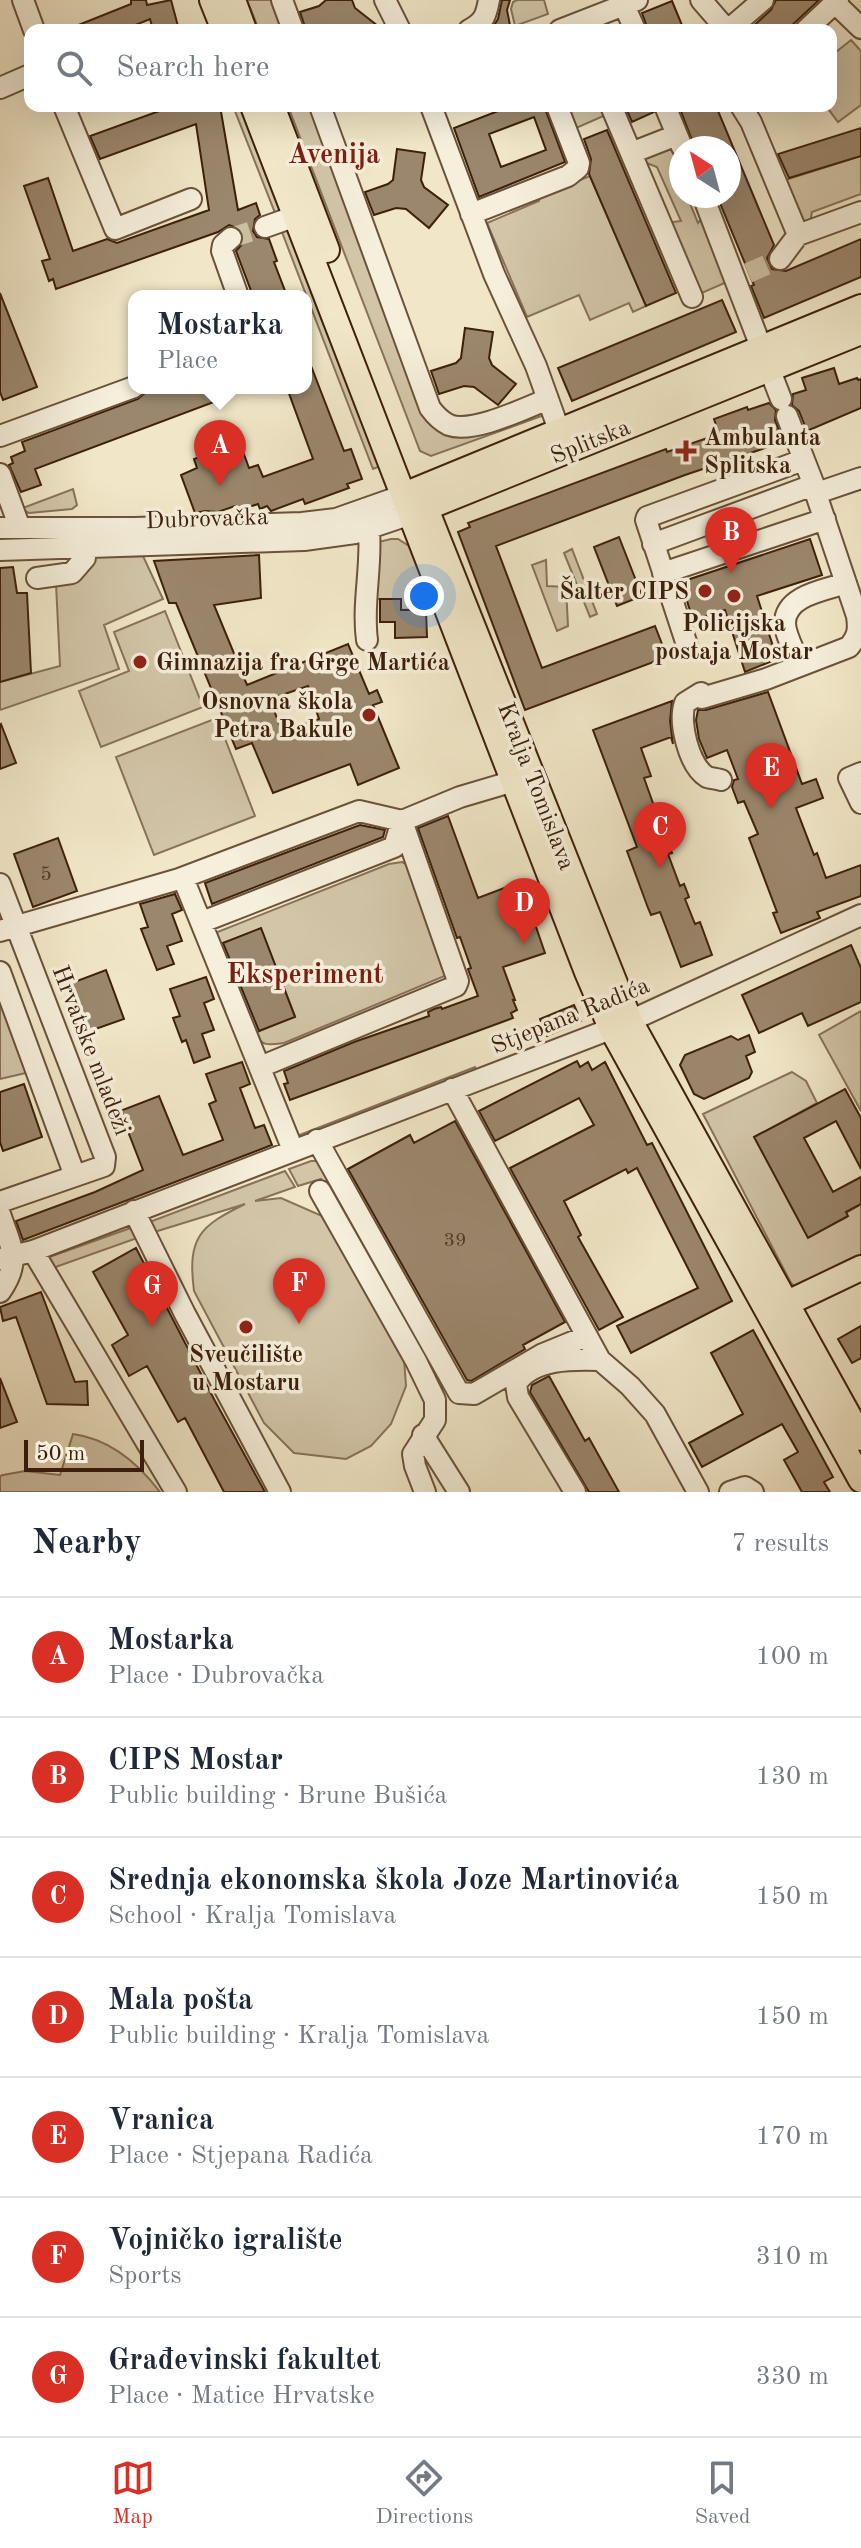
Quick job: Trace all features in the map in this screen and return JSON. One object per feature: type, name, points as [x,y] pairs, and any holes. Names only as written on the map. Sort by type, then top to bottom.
[{"type":"main road","points":[[212,0],[222,24]]},
{"type":"main road","points":[[233,0],[242,24]]},
{"type":"main road","name":"Kralja Tomislava","points":[[255,112],[415,502],[620,1025]]},
{"type":"main road","name":"Kralja Tomislava","points":[[274,112],[514,781],[587,972],[620,1025],[777,1308],[861,1480]]},
{"type":"main road","name":"Splitska","points":[[766,359],[861,307]]},
{"type":"main road","name":"Splitska","points":[[415,502],[766,359],[861,332]]},
{"type":"main road","name":"Splitska","points":[[415,502],[559,430],[642,409]]},
{"type":"main road","points":[[777,1308],[861,1268]]},
{"type":"main road","name":"Kralja Tomislava","points":[[777,1308],[861,1438]]},
{"type":"street","points":[[23,0],[32,24]]},
{"type":"street","points":[[282,0],[291,24]]},
{"type":"street","points":[[385,0],[397,24]]},
{"type":"street","points":[[481,24],[486,17],[489,0]]},
{"type":"street","points":[[735,24],[763,0]]},
{"type":"street","points":[[705,1],[723,24]]},
{"type":"street","points":[[575,24],[631,2],[634,24]]},
{"type":"street","points":[[813,24],[837,2],[861,28]]},
{"type":"street","points":[[0,88],[24,78]]},
{"type":"street","points":[[66,112],[115,229],[191,199]]},
{"type":"street","points":[[322,112],[430,408],[452,426],[481,425],[548,399]]},
{"type":"street","name":"Splitska","points":[[433,112],[494,274],[536,366],[559,430]]},
{"type":"street","points":[[471,214],[568,176],[578,168],[579,163],[559,112]]},
{"type":"street","points":[[614,112],[692,297]]},
{"type":"street","points":[[668,112],[678,136]]},
{"type":"street","points":[[745,112],[798,235]]},
{"type":"street","points":[[631,153],[669,144]]},
{"type":"street","points":[[709,208],[742,275],[766,359],[825,519],[857,616],[859,632],[849,647],[685,703],[682,724],[700,769],[708,777],[721,780]]},
{"type":"street","points":[[780,259],[798,235],[861,212]]},
{"type":"street","points":[[265,227],[296,216]]},
{"type":"street","points":[[231,238],[223,245],[222,251],[236,290]]},
{"type":"street","points":[[0,436],[128,389]]},
{"type":"street","points":[[688,648],[646,520],[650,514],[803,460]]},
{"type":"street","points":[[0,474],[10,528]]},
{"type":"street","points":[[814,488],[821,494],[861,478]]},
{"type":"street","points":[[653,544],[814,488]]},
{"type":"street","name":"Dubrovačka","points":[[10,528],[302,523],[415,502]]},
{"type":"street","name":"Dubrovačka","points":[[0,550],[339,537],[369,530],[415,502]]},
{"type":"street","points":[[663,573],[825,519]]},
{"type":"street","points":[[367,640],[365,628],[371,557],[369,530]]},
{"type":"street","points":[[37,578],[72,573],[85,558],[85,548]]},
{"type":"street","points":[[800,666],[785,624],[788,612],[797,600],[846,583]]},
{"type":"street","points":[[861,773],[849,778],[861,803]]},
{"type":"street","points":[[8,928],[183,878],[359,811],[402,821],[460,797],[514,781]]},
{"type":"street","points":[[202,922],[394,847],[402,821]]},
{"type":"street","points":[[260,1067],[456,986],[458,981],[402,821]]},
{"type":"street","points":[[183,878],[293,1150]]},
{"type":"street","name":"Hrvatske mladeži","points":[[0,884],[8,928],[105,1157],[104,1166],[0,1202]]},
{"type":"street","name":"Stjepana Radića","points":[[16,1255],[620,1025],[861,915]]},
{"type":"street","points":[[0,972],[75,1176]]},
{"type":"street","points":[[452,1089],[511,1208],[589,1345],[655,1414],[698,1492]]},
{"type":"street","points":[[317,1140],[459,1393],[474,1394],[543,1354],[589,1345]]},
{"type":"street","points":[[320,1191],[435,1400],[435,1420],[413,1454],[425,1492]]},
{"type":"street","points":[[134,1211],[280,1492]]},
{"type":"street","points":[[0,1214],[16,1255],[176,1492]]},
{"type":"street","points":[[0,1292],[11,1277],[16,1255]]},
{"type":"street","points":[[526,1351],[589,1345]]},
{"type":"street","points":[[575,1492],[518,1397],[516,1384],[525,1374],[589,1345]]},
{"type":"street","points":[[423,1435],[459,1492]]},
{"type":"street","points":[[730,1492],[745,1487],[753,1492]]},
{"type":"shaded area","points":[[247,0],[277,0],[286,24],[257,24]]},
{"type":"shaded area","points":[[544,0],[548,14],[515,24],[511,9],[513,2]]},
{"type":"shaded area","points":[[851,40],[861,51],[861,105],[838,122],[830,112],[837,112],[837,51]]},
{"type":"shaded area","points":[[235,112],[252,112],[286,209],[277,218]]},
{"type":"shaded area","points":[[290,112],[319,112],[392,306],[450,428],[546,403],[550,413],[431,456],[420,451]]},
{"type":"shaded area","points":[[567,112],[607,112],[608,114],[574,129]]},
{"type":"shaded area","points":[[669,145],[669,194],[657,167],[639,160]]},
{"type":"shaded area","points":[[861,156],[861,194],[812,212],[809,228],[803,231],[779,182]]},
{"type":"shaded area","points":[[590,176],[646,306],[633,312],[629,303],[590,320],[579,295],[527,317],[487,223],[539,201],[538,197]]},
{"type":"shaded area","points":[[675,208],[692,208],[698,223],[707,212],[736,278],[695,296],[665,223],[681,221]]},
{"type":"shaded area","points":[[294,224],[388,463],[373,469],[312,310],[312,290],[304,290],[280,227]]},
{"type":"shaded area","points":[[73,489],[77,505],[72,509],[29,513],[20,509]]},
{"type":"shaded area","points":[[398,539],[409,546],[434,605],[439,608],[401,610],[400,599],[367,599],[370,544]]},
{"type":"shaded area","points":[[572,549],[597,614],[590,617],[564,553]]},
{"type":"shaded area","points":[[143,556],[163,599],[104,625],[119,669],[0,710],[0,682],[60,666],[56,584],[93,557]]},
{"type":"shaded area","points":[[546,560],[547,586],[566,587],[568,626],[557,631],[532,565]]},
{"type":"shaded area","points":[[165,611],[203,707],[101,747],[79,691],[129,671],[114,632]]},
{"type":"shaded area","points":[[217,718],[255,816],[154,855],[116,757]]},
{"type":"shaded area","points":[[389,864],[406,864],[447,975],[284,1043],[260,1041],[255,1033],[295,1016],[261,929],[220,944],[215,933]]},
{"type":"shaded area","points":[[0,991],[30,1072],[0,1079]]},
{"type":"shaded area","points":[[861,1011],[861,1111],[819,1035]]},
{"type":"shaded area","points":[[475,1067],[477,1073],[294,1148],[289,1139]]},
{"type":"shaded area","points":[[792,1072],[806,1081],[817,1103],[755,1137],[808,1237],[847,1217],[846,1213],[861,1204],[861,1263],[797,1289],[791,1283],[703,1114]]},
{"type":"shaded area","points":[[311,1161],[322,1161],[346,1201],[336,1205],[321,1179],[298,1186],[289,1169]]},
{"type":"shaded area","points":[[285,1171],[295,1187],[255,1201],[281,1198],[329,1219],[404,1358],[406,1386],[391,1424],[371,1446],[346,1459],[294,1453],[264,1423],[194,1291],[193,1258],[200,1236],[217,1219],[245,1204],[148,1234],[144,1224]]},
{"type":"shaded area","points":[[139,1225],[143,1236],[50,1269],[47,1260],[52,1256]]},
{"type":"shaded area","points":[[73,1434],[99,1441],[122,1454],[160,1492],[0,1492],[0,1476],[3,1475],[25,1471],[60,1475]]},
{"type":"building","points":[[131,0],[146,0],[147,5],[171,0],[177,24],[151,24],[150,19],[138,24],[81,24],[131,4]]},
{"type":"building","points":[[326,0],[352,0],[355,8],[375,24],[304,24],[300,12],[319,6]]},
{"type":"building","points":[[502,0],[510,0],[507,10],[510,24],[495,24]]},
{"type":"building","points":[[776,0],[819,0],[793,24],[756,24],[771,10]]},
{"type":"building","points":[[672,1],[682,24],[646,24],[642,13]]},
{"type":"building","points":[[156,112],[221,112],[238,210],[256,203],[260,215],[255,219],[253,231],[257,237],[269,239],[285,290],[251,290],[236,251],[243,243],[244,235],[240,229],[229,225],[218,232],[56,289],[53,279],[49,281],[42,261],[50,259],[24,186],[48,178],[73,251],[107,239],[117,243],[209,210],[196,124],[100,159],[90,136]]},
{"type":"building","points":[[495,112],[546,112],[565,162],[479,197],[454,128]],"holes":[[[534,117],[546,150],[501,167],[489,134]]]},
{"type":"building","points":[[628,112],[654,112],[632,122]]},
{"type":"building","points":[[681,112],[719,112],[729,136],[690,136]]},
{"type":"building","points":[[861,128],[861,156],[789,178],[778,154]]},
{"type":"building","points":[[607,130],[676,293],[646,306],[589,174],[591,159],[584,139]]},
{"type":"building","points":[[397,149],[425,153],[421,180],[424,187],[448,205],[429,228],[406,209],[396,208],[374,215],[365,192],[393,180]]},
{"type":"building","points":[[741,166],[774,245],[767,258],[772,269],[786,271],[861,239],[861,277],[764,318],[751,286],[754,285],[722,208],[741,208]]},
{"type":"building","points":[[0,293],[37,387],[3,400],[0,392]]},
{"type":"building","points":[[722,300],[736,332],[572,401],[558,368]]},
{"type":"building","points":[[465,328],[493,332],[489,358],[492,365],[516,384],[498,405],[474,387],[464,386],[439,394],[431,371],[456,363],[461,358]]},
{"type":"building","points":[[312,368],[344,451],[351,449],[362,479],[347,484],[349,488],[305,504],[303,499],[271,511],[267,506],[260,509],[258,504],[237,511],[235,506],[218,512],[195,513],[181,475],[197,468],[194,459],[231,445],[233,449],[241,446],[249,468],[258,465],[263,477],[313,459],[289,394],[312,394]]},
{"type":"building","points":[[834,368],[839,384],[861,379],[861,408],[807,431],[799,411],[792,405],[793,394],[806,390],[802,378]]},
{"type":"building","points":[[144,394],[220,394],[222,399],[35,469],[41,485],[21,492],[9,465],[13,463],[11,457],[25,451],[22,442],[138,399]]},
{"type":"building","points":[[769,403],[776,410],[775,420],[779,430],[770,434],[774,445],[496,546],[542,668],[655,626],[667,657],[525,710],[458,532],[470,527],[468,523],[666,449],[667,452],[719,434],[714,419]]},
{"type":"building","points":[[619,537],[642,596],[617,606],[594,547]]},
{"type":"building","points":[[810,539],[822,575],[757,596],[777,659],[745,672],[725,610],[693,620],[681,582]]},
{"type":"building","points":[[259,555],[261,598],[214,605],[247,685],[348,644],[369,694],[377,690],[382,702],[373,705],[399,768],[358,785],[350,764],[273,793],[252,743],[236,749],[176,603],[169,603],[154,561]],"holes":[[[308,686],[319,719],[282,732],[270,699]]]},
{"type":"building","points":[[13,567],[17,593],[27,593],[31,673],[0,682],[0,568]]},
{"type":"building","points":[[380,599],[401,599],[401,610],[426,610],[427,637],[395,638],[395,622],[380,622]]},
{"type":"building","points":[[768,692],[802,784],[816,779],[823,798],[796,808],[826,878],[861,865],[861,896],[817,912],[820,918],[781,933],[773,913],[777,912],[749,838],[758,834],[744,801],[738,803],[732,787],[734,780],[738,779],[727,750],[707,758],[699,739],[696,720],[698,710]]},
{"type":"building","points":[[672,701],[670,721],[673,744],[671,737],[641,748],[651,776],[644,778],[654,806],[649,807],[661,842],[667,840],[672,853],[668,854],[680,886],[684,884],[689,897],[685,899],[695,924],[700,922],[712,955],[681,967],[660,912],[651,915],[648,908],[627,851],[637,847],[593,730]]},
{"type":"building","points":[[0,725],[16,763],[0,769]]},
{"type":"building","points":[[448,816],[478,898],[515,884],[545,953],[503,967],[517,1010],[511,1013],[513,1018],[290,1100],[284,1084],[288,1083],[284,1071],[429,1016],[428,1012],[434,1009],[478,996],[460,937],[457,938],[418,828]]},
{"type":"building","points":[[360,825],[385,830],[383,837],[212,904],[205,883]]},
{"type":"building","points":[[58,838],[77,891],[33,907],[14,854]]},
{"type":"building","points":[[175,894],[182,910],[172,914],[182,941],[167,946],[174,964],[157,970],[141,929],[148,927],[140,904]]},
{"type":"building","points":[[261,928],[295,1017],[259,1031],[223,943]]},
{"type":"building","points":[[851,945],[861,968],[861,1002],[808,1026],[802,1013],[759,1033],[742,995]]},
{"type":"building","points":[[106,970],[124,1019],[87,1032],[69,984]]},
{"type":"building","points":[[206,977],[214,999],[204,1003],[214,1030],[202,1034],[210,1057],[194,1063],[186,1040],[182,1042],[173,1018],[180,1016],[170,989]]},
{"type":"building","points":[[574,1005],[581,1021],[547,1036],[540,1019]]},
{"type":"building","points":[[749,1035],[755,1052],[746,1056],[752,1072],[749,1078],[704,1099],[694,1094],[680,1065],[685,1055],[731,1036],[738,1040]]},
{"type":"building","points":[[577,1061],[580,1067],[588,1062],[592,1070],[605,1062],[647,1145],[652,1143],[732,1301],[631,1353],[617,1326],[698,1288],[637,1168],[628,1173],[626,1169],[564,1201],[581,1235],[578,1237],[623,1317],[599,1330],[510,1168],[594,1125],[579,1098],[495,1141],[479,1111]]},
{"type":"building","points":[[242,1062],[250,1084],[240,1088],[255,1128],[264,1125],[272,1145],[23,1240],[16,1221],[95,1192],[143,1170],[120,1111],[159,1096],[183,1155],[223,1140],[209,1104],[216,1101],[206,1074]]},
{"type":"building","points":[[24,1084],[42,1137],[3,1151],[0,1142],[0,1092]]},
{"type":"building","points":[[845,1089],[861,1118],[861,1169],[836,1121],[804,1138],[833,1192],[861,1177],[861,1204],[846,1212],[848,1216],[808,1238],[754,1137]]},
{"type":"building","points":[[455,1121],[565,1322],[523,1345],[525,1349],[471,1381],[467,1380],[348,1169],[410,1135],[414,1143]]},
{"type":"building","points":[[136,1248],[265,1492],[224,1492],[185,1418],[178,1422],[147,1366],[129,1376],[112,1345],[128,1335],[93,1272]]},
{"type":"building","points":[[41,1292],[75,1382],[87,1381],[88,1405],[47,1404],[16,1317],[3,1321],[0,1307]]},
{"type":"building","points":[[861,1326],[861,1358],[852,1363],[838,1339]]},
{"type":"building","points":[[753,1330],[833,1477],[824,1482],[830,1492],[802,1492],[784,1460],[798,1452],[782,1424],[702,1467],[689,1443],[743,1414],[711,1353]]},
{"type":"building","points":[[549,1376],[585,1441],[589,1438],[619,1492],[589,1492],[530,1392],[532,1385]]},
{"type":"building","points":[[0,1378],[17,1422],[0,1428]]},
{"type":"tunnel","points":[[231,238],[265,227]]},
{"type":"tunnel","points":[[748,273],[780,259]]},
{"type":"place","name":"Ambulanta Splitska","points":[[686,451]]},
{"type":"place","name":"Mostarka","points":[[220,486]]},
{"type":"place","name":"CIPS Mostar","points":[[731,573]]},
{"type":"place","name":"Šalter CIPS","points":[[705,591]]},
{"type":"place","name":"Policijska postaja Mostar","points":[[734,596]]},
{"type":"place","name":"Gimnazija fra Grge Martića","points":[[140,662]]},
{"type":"place","name":"Osnovna škola Petra Bakule","points":[[369,715]]},
{"type":"place","name":"Vranica","points":[[771,809]]},
{"type":"place","name":"Srednja ekonomska škola Joze Martinovića","points":[[660,868]]},
{"type":"place","name":"Mala pošta","points":[[524,944]]},
{"type":"place","name":"Vojničko igralište","points":[[299,1324]]},
{"type":"place","name":"Građevinski fakultet","points":[[152,1327]]},
{"type":"place","name":"Sveučilište u Mostaru","points":[[246,1327]]},
{"type":"district","name":"Avenija","points":[[334,153]]},
{"type":"district","name":"Eksperiment","points":[[305,973]]}]
